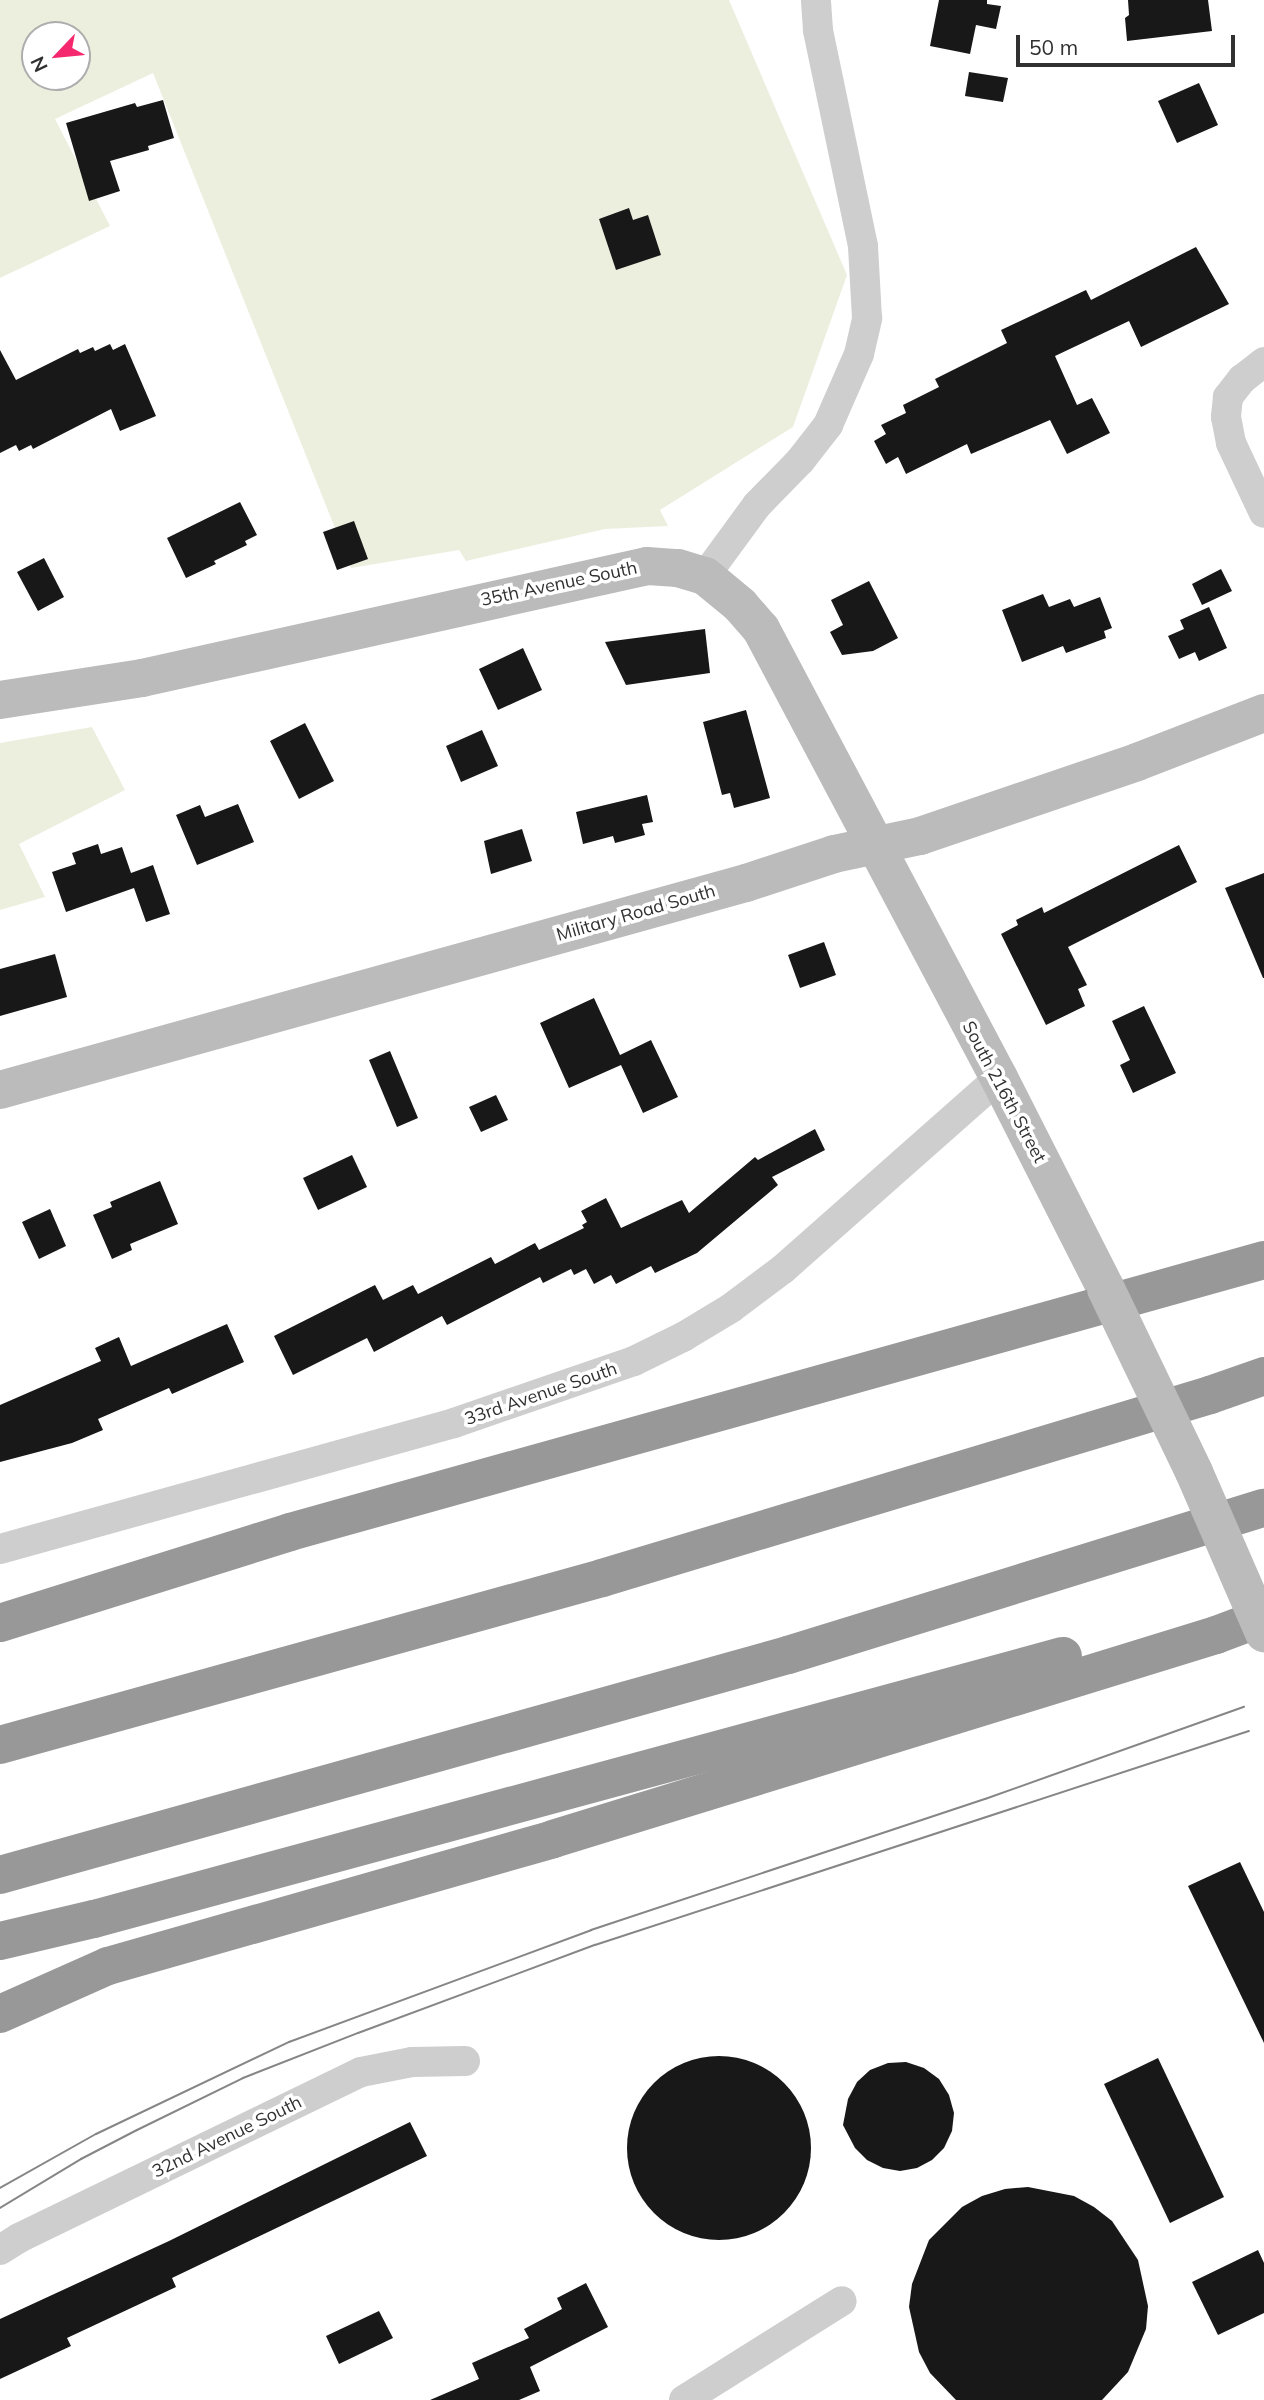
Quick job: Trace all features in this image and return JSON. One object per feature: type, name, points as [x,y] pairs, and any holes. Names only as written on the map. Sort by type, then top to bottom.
[{"type":"highway","points":[[0,1623],[290,1532],[1264,1260]]},
{"type":"highway","points":[[0,1745],[602,1578],[1210,1395],[1264,1376]]},
{"type":"highway","points":[[0,1875],[788,1655],[1264,1508]]},
{"type":"highway","points":[[0,1941],[94,1919],[1264,1599]]},
{"type":"highway","points":[[0,2014],[108,1966],[553,1839],[1216,1635],[1264,1617]]},
{"type":"main road","name":"35th Avenue South","points":[[0,701],[142,678],[647,566],[678,568],[705,576]]},
{"type":"main road","name":"South 216th Street","points":[[705,576],[740,605],[761,628],[999,1078],[1194,1472],[1264,1633]]},
{"type":"main road","name":"Military Road South","points":[[0,1090],[746,883],[834,854],[920,836],[1138,762],[1264,713]]},
{"type":"street","points":[[705,576],[757,505],[800,461],[828,425],[859,354],[867,317],[863,246],[818,30],[816,0]]},
{"type":"street","points":[[1264,362],[1242,379],[1228,397],[1226,417],[1231,443],[1264,513]]},
{"type":"street","name":"33rd Avenue South","points":[[0,1549],[454,1423],[590,1378],[683,1338],[731,1308],[783,1269],[999,1078]]},
{"type":"street","name":"32nd Avenue South","points":[[0,2250],[19,2238],[361,2072],[412,2062],[465,2061]]},
{"type":"street","points":[[684,2400],[842,2301]]},
{"type":"green space","points":[[0,0],[729,0],[847,275],[793,427],[660,510],[668,526],[605,529],[466,561],[459,550],[351,568],[153,73],[55,119],[110,226],[0,278]]},
{"type":"green space","points":[[92,727],[125,790],[19,844],[45,897],[0,910],[0,743]]},
{"type":"building","points":[[939,0],[987,0],[987,4],[1001,6],[996,29],[976,25],[970,54],[930,46]]},
{"type":"building","points":[[1128,0],[1208,0],[1212,31],[1127,41],[1125,18],[1129,15]]},
{"type":"building","points":[[969,72],[1008,78],[1003,102],[965,96]]},
{"type":"building","points":[[1199,83],[1218,125],[1177,143],[1158,101]]},
{"type":"building","points":[[163,100],[174,138],[148,146],[149,150],[110,161],[120,191],[89,201],[66,123],[135,103],[137,107]]},
{"type":"building","points":[[629,208],[633,220],[648,215],[661,255],[616,270],[599,219]]},
{"type":"building","points":[[1196,247],[1229,304],[1141,347],[1129,321],[1055,356],[1077,405],[1092,398],[1110,433],[1067,454],[1050,420],[971,454],[967,444],[906,474],[898,457],[886,464],[874,441],[886,434],[881,425],[906,413],[903,405],[939,387],[935,379],[1007,343],[1001,330],[1086,290],[1091,300]]},
{"type":"building","points":[[110,344],[113,350],[125,344],[156,416],[120,431],[111,409],[33,449],[31,445],[19,451],[16,445],[0,453],[0,350],[16,380],[78,349],[80,353],[93,347],[95,351]]},
{"type":"building","points":[[240,502],[257,535],[245,541],[247,545],[214,561],[216,564],[186,578],[167,538]]},
{"type":"building","points":[[354,521],[368,559],[337,570],[323,532]]},
{"type":"building","points":[[44,558],[64,597],[38,611],[17,572]]},
{"type":"building","points":[[1221,569],[1232,591],[1202,605],[1192,584]]},
{"type":"building","points":[[869,581],[898,638],[873,651],[842,655],[830,632],[843,625],[831,600]]},
{"type":"building","points":[[1043,594],[1049,607],[1070,599],[1074,607],[1100,597],[1112,628],[1104,631],[1106,638],[1066,653],[1063,646],[1022,662],[1002,610]]},
{"type":"building","points":[[1209,607],[1227,648],[1199,661],[1195,652],[1179,659],[1168,636],[1184,629],[1180,620]]},
{"type":"building","points":[[705,629],[710,673],[626,685],[605,642]]},
{"type":"building","points":[[523,648],[542,690],[498,710],[479,669]]},
{"type":"building","points":[[746,710],[770,798],[734,808],[730,793],[722,795],[703,722]]},
{"type":"building","points":[[305,723],[334,781],[299,799],[270,741]]},
{"type":"building","points":[[482,730],[498,766],[461,782],[446,746]]},
{"type":"building","points":[[647,795],[653,822],[642,824],[645,835],[615,843],[613,836],[583,844],[576,812]]},
{"type":"building","points":[[238,804],[254,842],[197,865],[176,815],[200,805],[205,817]]},
{"type":"building","points":[[522,829],[532,861],[491,874],[484,841]]},
{"type":"building","points":[[98,844],[101,854],[122,847],[131,873],[153,865],[170,914],[146,922],[134,888],[66,912],[52,872],[76,864],[72,853]]},
{"type":"building","points":[[1179,845],[1197,882],[1068,947],[1087,985],[1078,989],[1085,1006],[1046,1025],[1001,934],[1018,925],[1016,920],[1042,907],[1044,913]]},
{"type":"building","points":[[1264,873],[1264,978],[1263,978],[1225,888]]},
{"type":"building","points":[[824,942],[836,975],[800,988],[788,955]]},
{"type":"building","points":[[55,954],[67,997],[0,1016],[0,969]]},
{"type":"building","points":[[594,998],[620,1055],[651,1040],[678,1097],[643,1113],[621,1065],[569,1088],[540,1023]]},
{"type":"building","points":[[1144,1006],[1176,1073],[1133,1093],[1120,1065],[1130,1060],[1112,1021]]},
{"type":"building","points":[[390,1051],[418,1118],[397,1127],[369,1060]]},
{"type":"building","points":[[496,1095],[508,1120],[481,1132],[469,1107]]},
{"type":"building","points":[[815,1129],[825,1150],[772,1177],[778,1185],[697,1253],[655,1273],[651,1266],[616,1284],[611,1275],[594,1284],[586,1269],[574,1275],[571,1269],[543,1283],[540,1277],[447,1325],[442,1316],[374,1352],[367,1338],[293,1375],[274,1336],[375,1285],[383,1300],[413,1285],[418,1294],[491,1257],[495,1264],[535,1243],[539,1250],[584,1228],[582,1225],[587,1222],[581,1211],[606,1198],[621,1228],[682,1200],[689,1213],[755,1157],[758,1160]]},
{"type":"building","points":[[352,1155],[367,1187],[318,1210],[303,1178]]},
{"type":"building","points":[[160,1181],[178,1224],[130,1244],[132,1250],[112,1259],[93,1215],[112,1207],[110,1202]]},
{"type":"building","points":[[50,1209],[66,1246],[39,1259],[22,1222]]},
{"type":"building","points":[[227,1324],[244,1362],[172,1394],[169,1388],[98,1419],[103,1430],[72,1443],[0,1462],[0,1405],[101,1361],[95,1348],[119,1337],[131,1366]]},
{"type":"building","points":[[1240,1862],[1264,1912],[1264,2043],[1188,1886]]},
{"type":"building","points":[[719,2056],[754,2063],[784,2083],[804,2113],[811,2148],[804,2183],[784,2213],[754,2233],[719,2240],[684,2233],[654,2213],[634,2183],[627,2148],[634,2113],[654,2083],[684,2063]]},
{"type":"building","points":[[1158,2058],[1224,2197],[1170,2223],[1104,2084]]},
{"type":"building","points":[[906,2062],[924,2068],[939,2079],[949,2095],[954,2113],[952,2131],[944,2148],[932,2160],[917,2168],[900,2171],[883,2168],[867,2160],[855,2148],[843,2125],[848,2099],[857,2082],[870,2070],[888,2063]]},
{"type":"building","points":[[410,2122],[427,2156],[172,2278],[176,2287],[67,2338],[71,2346],[0,2379],[0,2319],[169,2241]]},
{"type":"building","points":[[1028,2187],[1074,2196],[1094,2207],[1112,2221],[1138,2260],[1148,2306],[1146,2329],[1128,2372],[1102,2400],[956,2400],[930,2373],[919,2352],[909,2307],[912,2284],[929,2240],[962,2207],[982,2196],[1005,2189]]},
{"type":"building","points":[[1258,2250],[1264,2263],[1264,2313],[1218,2335],[1192,2282]]},
{"type":"building","points":[[586,2283],[608,2327],[530,2367],[540,2391],[519,2400],[430,2400],[479,2379],[472,2363],[529,2338],[524,2329],[562,2309],[557,2298]]},
{"type":"building","points":[[379,2311],[393,2338],[339,2364],[326,2336]]},
{"type":"tram line","points":[[0,2188],[96,2134],[289,2042],[591,1930],[985,1799],[1244,1707]]},
{"type":"tram line","points":[[0,2208],[81,2159],[243,2078],[358,2033],[595,1945],[1249,1731]]}]
